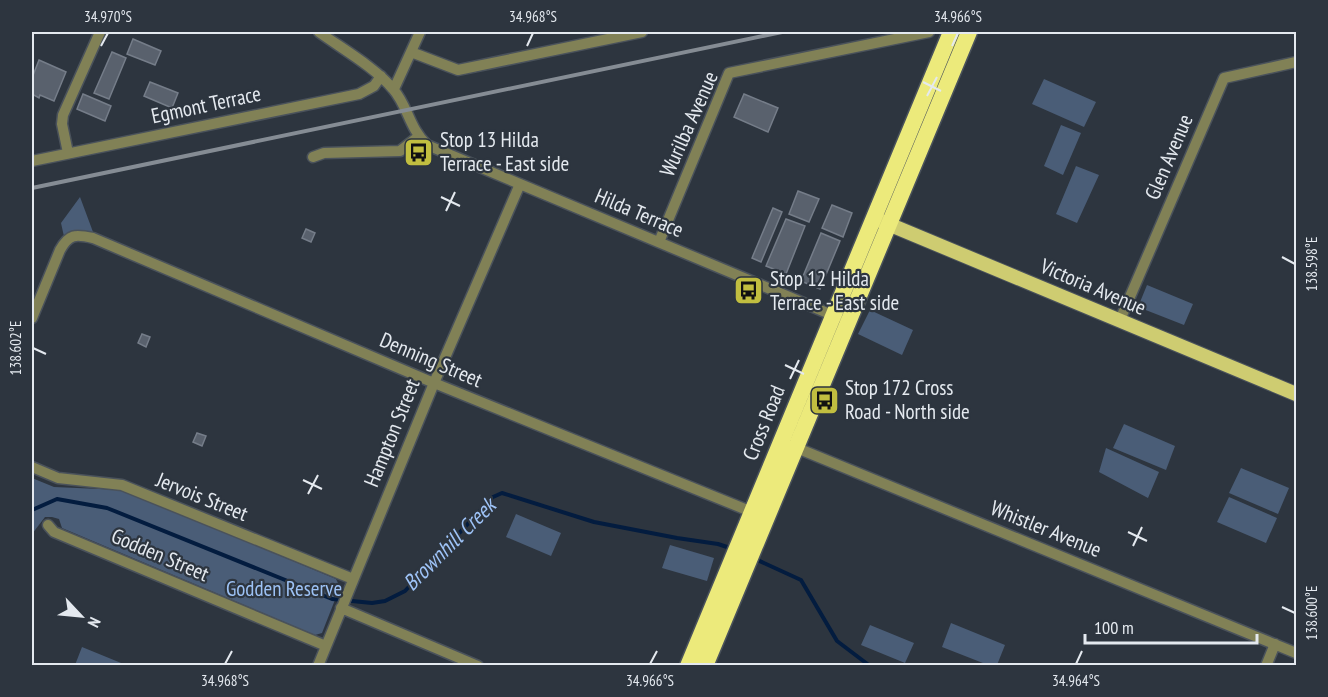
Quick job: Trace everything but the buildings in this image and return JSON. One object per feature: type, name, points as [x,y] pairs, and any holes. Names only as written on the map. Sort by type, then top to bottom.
[{"type":"highway","name":"Cross Road","points":[[881,221],[949,32]]},
{"type":"highway","name":"Cross Road","points":[[688,666],[743,554],[881,221],[969,32]]},
{"type":"highway","name":"Cross Road","points":[[705,666],[743,554]]},
{"type":"main road","name":"Victoria Avenue","points":[[881,221],[1296,394]]},
{"type":"street","points":[[68,153],[62,124],[63,115],[100,32]]},
{"type":"street","points":[[313,157],[324,153],[400,151],[418,137],[394,89],[381,76],[319,32]]},
{"type":"street","points":[[394,89],[420,32]]},
{"type":"street","points":[[411,51],[458,70],[642,32]]},
{"type":"street","name":"Wurilba Avenue","points":[[659,242],[729,73],[929,32]]},
{"type":"street","name":"Glen Avenue","points":[[1120,321],[1224,78],[1296,62]]},
{"type":"street","name":"Egmont Terrace","points":[[32,161],[359,94],[374,86],[381,76]]},
{"type":"street","name":"Hilda Terrace","points":[[418,137],[436,150],[840,319]]},
{"type":"street","name":"Hampton Street","points":[[318,666],[434,383],[520,184]]},
{"type":"street","name":"Denning Street","points":[[32,318],[65,241],[72,236],[81,235],[93,238],[434,383],[760,515]]},
{"type":"street","name":"Whistler Avenue","points":[[788,444],[1296,652]]},
{"type":"street","name":"Jervois Street","points":[[32,467],[58,478],[122,485],[353,579]]},
{"type":"street","name":"Godden Street","points":[[48,525],[54,532],[326,646]]},
{"type":"street","points":[[343,603],[478,666]]},
{"type":"street","points":[[1266,666],[1275,644]]},
{"type":"green space","points":[[1044,79],[1096,102],[1084,127],[1032,104]]},
{"type":"green space","points":[[1061,125],[1081,133],[1063,175],[1044,166]]},
{"type":"green space","points":[[1076,166],[1099,175],[1077,223],[1056,214]]},
{"type":"green space","points":[[80,197],[96,240],[65,241],[61,223]]},
{"type":"green space","points":[[1147,285],[1193,304],[1184,325],[1138,307]]},
{"type":"green space","points":[[870,310],[913,330],[902,355],[858,334]]},
{"type":"green space","points":[[1124,424],[1175,446],[1166,470],[1113,448]]},
{"type":"green space","points":[[1106,448],[1159,472],[1148,498],[1099,472]]},
{"type":"green space","points":[[1241,468],[1289,488],[1278,514],[1229,493]]},
{"type":"green space","name":"Godden Reserve","points":[[32,478],[54,487],[123,490],[336,579],[340,587],[322,633],[315,635],[62,528],[59,519],[45,517],[32,534]]},
{"type":"green space","points":[[1229,497],[1277,518],[1266,543],[1217,522]]},
{"type":"green space","points":[[516,514],[561,533],[551,556],[506,537]]},
{"type":"green space","points":[[670,545],[714,558],[707,581],[662,568]]},
{"type":"green space","points":[[951,623],[1005,645],[997,665],[988,665],[942,647]]},
{"type":"green space","points":[[870,625],[914,643],[905,663],[861,645]]},
{"type":"green space","points":[[82,647],[126,665],[75,665]]},
{"type":"waterway","name":"Brownhill Creek","points":[[32,510],[57,499],[107,508],[332,599],[372,603],[385,601],[405,591],[493,497],[502,493],[594,522],[718,544],[733,549]]},
{"type":"waterway","name":"Brownhill Creek","points":[[753,558],[801,580],[837,641],[870,666]]},
{"type":"railway","points":[[32,188],[782,32]]},
{"type":"place","name":"Stop 13 Hilda Terrace - East side","points":[[419,152]]},
{"type":"place","name":"Stop 12 Hilda Terrace - East side","points":[[749,291]]},
{"type":"place","name":"Stop 172 Cross Road - North side","points":[[824,400]]}]
